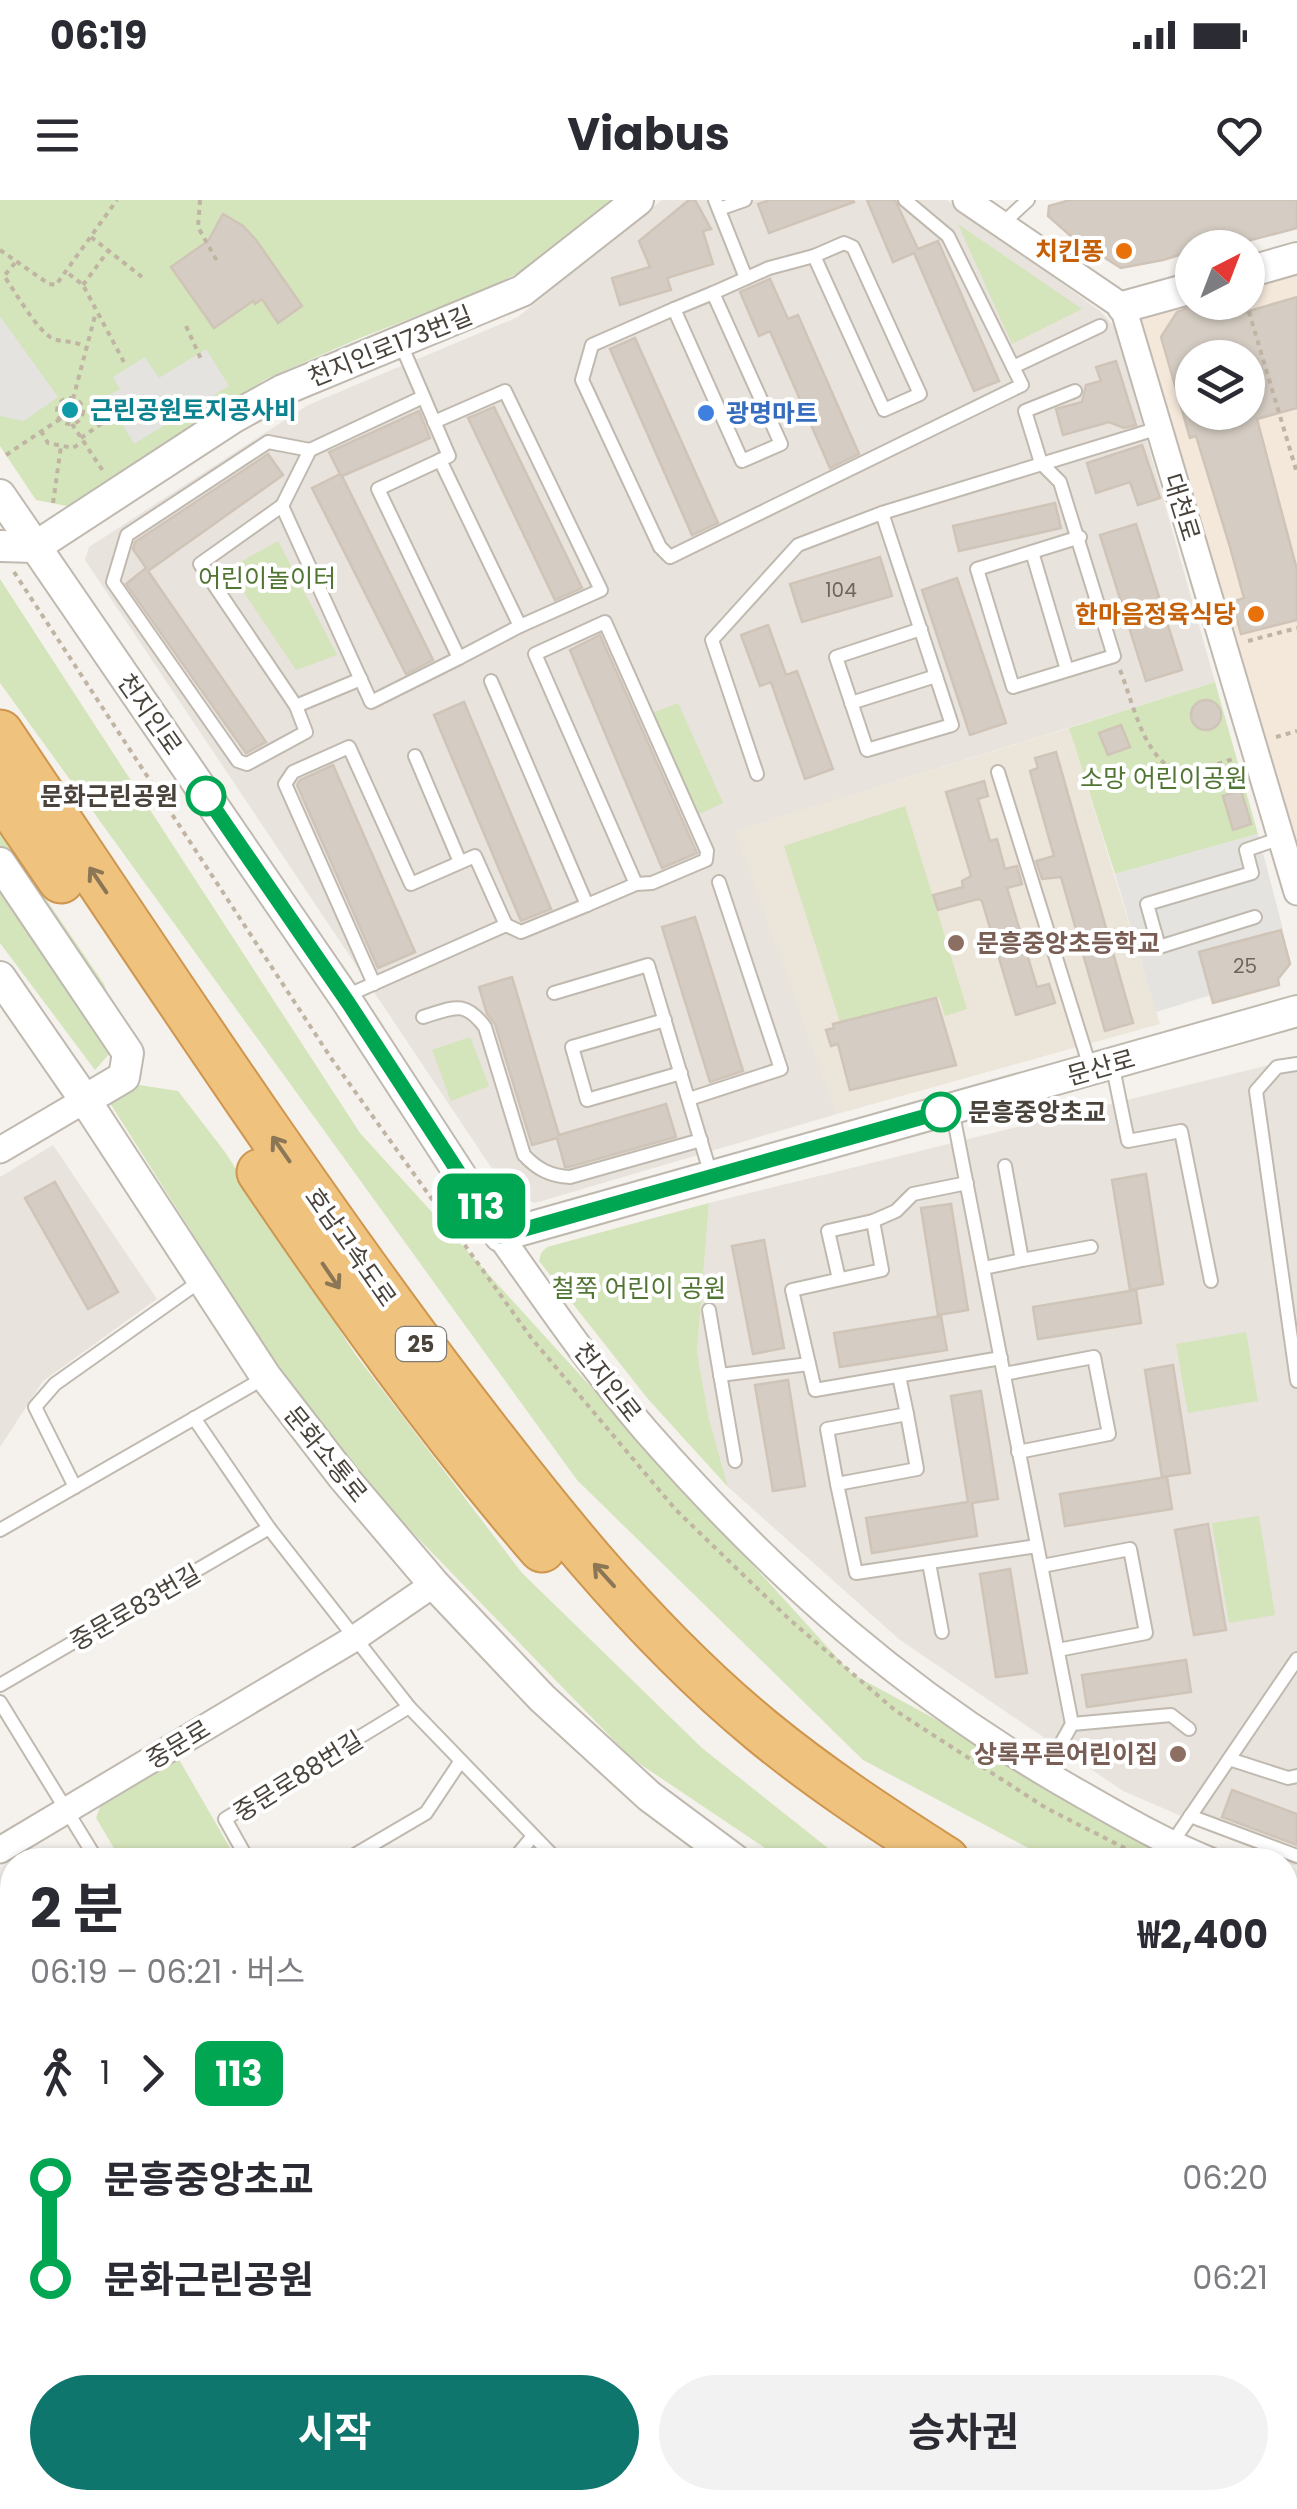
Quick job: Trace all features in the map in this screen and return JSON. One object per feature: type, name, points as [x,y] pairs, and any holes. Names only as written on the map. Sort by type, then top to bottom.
[{"type":"highway","name":"호남고속도로","points":[[0,734],[378,1288],[517,1472],[666,1642],[759,1728],[854,1801],[927,1848]]},
{"type":"highway","name":"호남고속도로","points":[[0,790],[357,1315],[489,1488],[581,1595],[657,1674],[760,1768],[875,1848]]},
{"type":"street","name":"천지인로173번길","points":[[34,547],[231,410],[522,291],[638,200]]},
{"type":"street","points":[[966,200],[1111,317],[1175,294]]},
{"type":"street","points":[[1265,267],[1297,258]]},
{"type":"street","name":"대천로","points":[[1111,317],[1159,428],[1236,645]]},
{"type":"street","name":"천지인로","points":[[0,495],[344,997],[500,1236],[644,1428],[737,1530],[846,1633],[922,1694],[1044,1774],[1180,1848]]},
{"type":"street","points":[[0,546],[34,547]]},
{"type":"street","points":[[1236,645],[1297,892]]},
{"type":"street","points":[[0,863],[128,1052],[124,1077],[0,1150]]},
{"type":"street","name":"문화소통로","points":[[0,977],[86,1100],[266,1377],[434,1584],[590,1745],[649,1796],[719,1848]]},
{"type":"street","name":"문산로","points":[[500,1236],[1297,1011]]},
{"type":"street","name":"중문로","points":[[3,1848],[355,1638],[434,1584]]},
{"type":"lane","points":[[745,200],[717,204],[746,278]]},
{"type":"lane","points":[[814,256],[884,410],[920,394],[854,247],[844,243],[769,268],[592,345],[582,380],[660,547],[670,558],[1022,386],[948,236],[905,200]]},
{"type":"lane","points":[[1001,225],[1028,200]]},
{"type":"lane","points":[[674,309],[742,461],[781,444],[713,293]]},
{"type":"lane","points":[[1013,367],[1111,317]]},
{"type":"lane","points":[[400,342],[449,456],[378,490],[459,658]]},
{"type":"lane","points":[[1075,391],[1025,411],[1041,463],[1060,482],[1080,538],[1114,656],[1013,687],[976,569],[1080,538]]},
{"type":"lane","points":[[283,505],[371,702],[520,626],[601,590],[505,392],[434,422]]},
{"type":"lane","points":[[310,450],[283,505],[200,564],[296,706],[306,732],[248,764],[238,762],[113,582],[127,535],[268,442],[310,450],[423,397]]},
{"type":"lane","points":[[757,774],[712,640],[798,545],[882,512],[1159,428]]},
{"type":"lane","points":[[440,460],[520,626]]},
{"type":"lane","points":[[882,512],[921,630],[952,725],[867,750],[836,657],[921,630]]},
{"type":"lane","points":[[1032,552],[1067,670]]},
{"type":"lane","points":[[374,984],[285,784],[293,772],[349,747],[411,884],[475,856],[506,925],[521,932],[636,884],[652,883],[706,860],[708,850],[605,622],[535,654],[636,884]]},
{"type":"lane","points":[[851,702],[936,676]]},
{"type":"lane","points":[[296,706],[360,679]]},
{"type":"lane","points":[[491,681],[588,905]]},
{"type":"lane","points":[[415,756],[460,862]]},
{"type":"lane","points":[[998,772],[1128,1141],[1181,1131],[1211,1281]]},
{"type":"lane","points":[[1255,917],[1158,947],[1146,904],[1252,873],[1246,850],[1281,838]]},
{"type":"lane","points":[[689,1099],[781,1069],[719,882]]},
{"type":"lane","points":[[344,997],[506,925]]},
{"type":"lane","points":[[554,993],[648,965],[712,1177]]},
{"type":"lane","points":[[423,1017],[457,1006],[473,1012],[485,1028],[524,1155],[536,1168],[570,1177],[701,1140]]},
{"type":"lane","points":[[665,1020],[572,1047],[587,1100],[681,1073]]},
{"type":"lane","points":[[1297,1064],[1278,1067],[1256,1091],[1293,1323],[1297,1381]]},
{"type":"lane","points":[[952,1108],[1072,1724],[1044,1774]]},
{"type":"lane","points":[[1006,1166],[1022,1260]]},
{"type":"lane","points":[[839,1279],[828,1231],[896,1212],[914,1194],[967,1184]]},
{"type":"lane","points":[[872,1221],[882,1270],[792,1290],[815,1390],[1001,1358]]},
{"type":"lane","points":[[984,1268],[1091,1247]]},
{"type":"lane","points":[[75,1486],[34,1407],[54,1384],[202,1279]]},
{"type":"lane","points":[[709,1310],[735,1460]]},
{"type":"lane","points":[[1004,1374],[1094,1357],[1109,1434],[1018,1452]]},
{"type":"lane","points":[[720,1376],[809,1364]]},
{"type":"lane","points":[[837,1484],[917,1469],[900,1376]]},
{"type":"lane","points":[[0,1530],[266,1377]]},
{"type":"lane","points":[[907,1414],[827,1429],[856,1574],[1037,1546]]},
{"type":"lane","points":[[194,1418],[270,1528],[409,1708],[544,1848]]},
{"type":"lane","name":"중문로83번길","points":[[0,1686],[270,1528]]},
{"type":"lane","points":[[1042,1566],[1130,1549],[1146,1633],[1058,1650]]},
{"type":"lane","points":[[930,1562],[942,1632]]},
{"type":"lane","points":[[1171,1844],[1297,1660]]},
{"type":"lane","points":[[0,1702],[89,1848]]},
{"type":"lane","name":"중문로88번길","points":[[241,1848],[225,1819],[409,1708]]},
{"type":"lane","points":[[1072,1724],[1171,1715],[1189,1729]]},
{"type":"lane","points":[[1229,1759],[1288,1778],[1297,1776]]},
{"type":"lane","points":[[366,1848],[426,1813],[460,1762]]},
{"type":"lane","points":[[1190,1816],[1276,1848]]},
{"type":"lane","points":[[522,1848],[532,1836]]},
{"type":"path","points":[[0,250],[56,285],[117,200]]},
{"type":"path","points":[[200,200],[198,228],[216,261]]},
{"type":"path","points":[[92,237],[142,277]]},
{"type":"path","points":[[82,285],[108,251]]},
{"type":"path","points":[[16,262],[4,276],[44,332],[54,339],[76,341],[85,347]]},
{"type":"path","points":[[67,273],[82,285],[126,366]]},
{"type":"path","points":[[73,399],[97,310]]},
{"type":"path","points":[[1251,320],[1297,473]]},
{"type":"path","points":[[186,326],[200,359]]},
{"type":"path","points":[[60,419],[58,406],[63,400],[73,399]]},
{"type":"path","points":[[72,424],[83,410],[73,399]]},
{"type":"path","points":[[41,431],[48,443],[73,448],[115,414]]},
{"type":"path","points":[[60,419],[72,424],[108,479]]},
{"type":"path","points":[[6,455],[60,419]]},
{"type":"path","points":[[53,503],[62,446]]},
{"type":"path","points":[[1236,645],[1297,628]]},
{"type":"path","points":[[1114,656],[1148,746],[1161,760],[1189,772],[1236,758]]},
{"type":"path","points":[[1276,737],[1297,731]]},
{"type":"shaded area","points":[[662,200],[947,200],[1100,311],[1115,327],[1215,682],[736,831],[837,1114],[535,1203],[509,1194],[85,560],[89,547],[308,405],[518,317]]},
{"type":"shaded area","points":[[1297,272],[1297,860],[1135,318],[1175,307],[1175,320],[1265,320],[1265,281]]},
{"type":"shaded area","points":[[0,316],[58,397],[24,421],[0,416]]},
{"type":"shaded area","points":[[206,349],[229,386],[134,444],[106,397],[120,389],[113,377],[145,357],[159,378]]},
{"type":"shaded area","name":"문흥중앙초등학교","points":[[1069,728],[1160,1024],[837,1114],[735,831]]},
{"type":"shaded area","points":[[1258,834],[1283,929],[1200,952],[1211,995],[1156,1012],[1115,874]]},
{"type":"shaded area","points":[[1297,1058],[1297,1848],[1255,1848],[1123,1791],[900,1640],[728,1487],[709,1419],[697,1352],[709,1203]]},
{"type":"shaded area","points":[[53,1145],[157,1299],[43,1381],[0,1447],[0,1177]]},
{"type":"green space","points":[[0,200],[614,200],[546,257],[494,286],[266,379],[67,506],[36,500],[0,446]]},
{"type":"green space","points":[[958,224],[1082,309],[1012,344]]},
{"type":"green space","name":"어린이놀이터","points":[[278,541],[337,655],[296,670],[228,569]]},
{"type":"green space","points":[[0,579],[360,1133],[852,1674],[1174,1848],[1028,1848],[863,1760],[577,1480],[0,683]]},
{"type":"green space","name":"소망 어린이공원","points":[[1215,682],[1258,834],[1115,874],[1069,728]]},
{"type":"green space","points":[[678,703],[723,803],[695,816],[650,714]]},
{"type":"green space","points":[[905,806],[967,1009],[945,1016],[939,997],[840,1022],[784,846]]},
{"type":"green space","points":[[0,832],[104,984],[123,1030],[95,1070],[0,943]]},
{"type":"green space","points":[[470,1037],[489,1086],[451,1101],[432,1050]]},
{"type":"green space","points":[[139,1085],[178,1091],[225,1152],[355,1354],[522,1573],[702,1748],[828,1848],[765,1848],[631,1758],[323,1440],[110,1103]]},
{"type":"green space","name":"철쭉 어린이 공원","points":[[709,1203],[697,1352],[709,1419],[728,1487],[648,1399],[539,1261],[547,1247]]},
{"type":"green space","points":[[1246,1332],[1258,1401],[1188,1413],[1176,1344]]},
{"type":"green space","points":[[1259,1516],[1275,1615],[1229,1623],[1212,1523]]},
{"type":"green space","points":[[177,1756],[230,1848],[114,1848],[96,1818],[103,1799]]},
{"type":"building","points":[[689,200],[695,200],[711,229],[703,231],[713,264],[667,278],[671,290],[620,305],[612,278],[650,267],[639,241]]},
{"type":"building","points":[[770,200],[854,202],[769,233],[758,204]]},
{"type":"building","points":[[867,200],[895,200],[918,249],[938,241],[999,381],[974,391],[914,253],[893,262]]},
{"type":"building","points":[[1070,200],[1297,200],[1297,228],[1265,236],[1265,230],[1175,230],[1175,256],[1121,268],[1073,238],[1048,216],[1049,206]]},
{"type":"building","points":[[223,214],[256,240],[302,306],[278,323],[262,299],[214,328],[171,267],[208,241]]},
{"type":"building","points":[[770,279],[788,319],[798,315],[859,454],[830,468],[770,331],[759,336],[740,292]]},
{"type":"building","points":[[1297,297],[1297,408],[1265,417],[1265,340],[1175,340],[1175,386],[1161,337],[1175,315],[1175,320],[1265,320],[1265,306]]},
{"type":"building","points":[[635,338],[718,523],[692,535],[610,349]]},
{"type":"building","points":[[1116,361],[1136,425],[1124,428],[1109,422],[1063,435],[1056,409],[1082,402],[1086,385],[1101,381],[1096,367]]},
{"type":"building","points":[[494,407],[582,588],[555,600],[468,418]]},
{"type":"building","points":[[419,411],[430,438],[342,476],[433,660],[406,674],[312,488],[340,474],[329,452]]},
{"type":"building","points":[[1188,430],[1260,430],[1297,570],[1297,620],[1241,634],[1232,602],[1244,598],[1196,436],[1190,438]]},
{"type":"building","points":[[1142,445],[1160,498],[1138,505],[1130,482],[1096,493],[1087,463]]},
{"type":"building","points":[[268,454],[283,475],[148,571],[266,742],[246,753],[126,584],[146,568],[133,549],[135,542]]},
{"type":"building","points":[[1055,503],[1061,528],[959,551],[953,526]]},
{"type":"building","points":[[1136,524],[1182,670],[1146,681],[1100,535]]},
{"type":"building","points":[[880,557],[892,596],[802,622],[790,584]]},
{"type":"building","points":[[957,578],[1006,723],[970,735],[922,590]]},
{"type":"building","points":[[768,625],[786,675],[797,671],[833,769],[805,779],[771,682],[760,686],[741,635]]},
{"type":"building","points":[[600,635],[697,853],[662,868],[570,650]]},
{"type":"building","points":[[1206,700],[1217,704],[1221,715],[1217,726],[1206,730],[1195,726],[1191,715],[1195,704]]},
{"type":"building","points":[[464,702],[551,909],[521,921],[434,715]]},
{"type":"building","points":[[1121,725],[1130,747],[1108,755],[1099,733]]},
{"type":"building","points":[[1056,752],[1133,1023],[1105,1031],[1061,877],[1042,879],[1036,861],[1054,856],[1030,771],[1038,768],[1035,758]]},
{"type":"building","points":[[333,765],[415,952],[378,968],[297,785]]},
{"type":"building","points":[[984,781],[988,796],[978,799],[990,841],[997,839],[1005,869],[1017,866],[1022,884],[1007,888],[1037,987],[1049,984],[1055,1003],[1016,1015],[982,901],[938,910],[933,895],[963,887],[962,881],[971,876],[946,792]]},
{"type":"building","points":[[1241,790],[1251,824],[1233,830],[1223,796]]},
{"type":"building","points":[[695,917],[743,1071],[710,1082],[662,927]]},
{"type":"building","points":[[1281,930],[1290,964],[1278,979],[1279,985],[1213,1003],[1199,952]]},
{"type":"building","points":[[512,977],[559,1135],[666,1104],[676,1137],[569,1167],[565,1167],[557,1138],[532,1145],[495,1024],[487,1014],[479,987]]},
{"type":"building","points":[[936,998],[956,1065],[850,1090],[838,1044],[831,1046],[826,1030],[834,1028],[833,1024]]},
{"type":"building","points":[[1146,1174],[1163,1284],[1130,1290],[1112,1180]]},
{"type":"building","points":[[55,1182],[118,1292],[88,1309],[25,1198]]},
{"type":"building","points":[[951,1204],[968,1310],[938,1315],[921,1208]]},
{"type":"building","points":[[764,1240],[784,1348],[753,1354],[732,1246]]},
{"type":"building","points":[[1136,1290],[1141,1323],[1038,1339],[1033,1307]]},
{"type":"building","points":[[941,1316],[947,1350],[840,1367],[834,1333]]},
{"type":"building","points":[[1173,1365],[1190,1473],[1162,1477],[1145,1370]]},
{"type":"building","points":[[788,1380],[805,1486],[773,1491],[755,1385]]},
{"type":"building","points":[[981,1391],[998,1499],[972,1503],[977,1536],[872,1553],[866,1518],[968,1502],[951,1396]]},
{"type":"building","points":[[1167,1477],[1172,1509],[1065,1526],[1060,1494]]},
{"type":"building","points":[[1208,1524],[1226,1630],[1194,1635],[1175,1530]]},
{"type":"building","points":[[1010,1569],[1027,1673],[996,1677],[980,1574]]},
{"type":"building","points":[[1186,1660],[1191,1692],[1087,1707],[1082,1675]]},
{"type":"building","points":[[1232,1790],[1297,1814],[1297,1845],[1222,1817]]},
{"type":"bus line","name":"113","points":[[206,796],[349,1004],[500,1236],[941,1112]]},
{"type":"place","name":"치킨퐁","points":[[1124,251]]},
{"type":"place","name":"근린공원토지공사비","points":[[70,410]]},
{"type":"place","name":"광명마트","points":[[706,413]]},
{"type":"place","name":"한마음정육식당","points":[[1256,614]]},
{"type":"place","name":"문화근린공원","points":[[206,796]]},
{"type":"place","name":"문흥중앙초등학교","points":[[956,943]]},
{"type":"place","name":"문흥중앙초교","points":[[941,1112]]},
{"type":"place","name":"상록푸른어린이집","points":[[1178,1754]]}]
